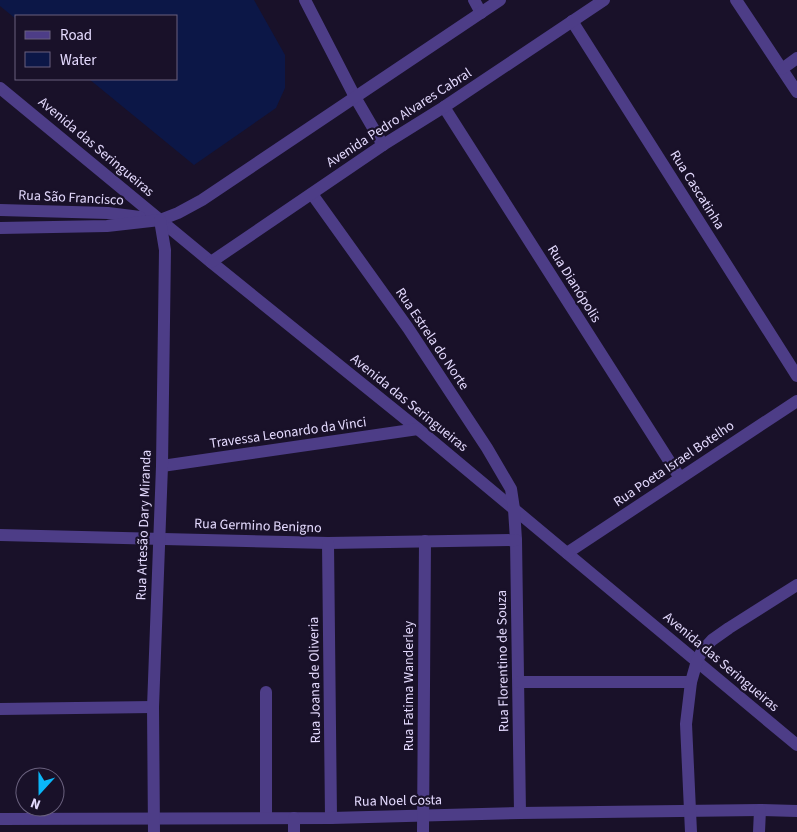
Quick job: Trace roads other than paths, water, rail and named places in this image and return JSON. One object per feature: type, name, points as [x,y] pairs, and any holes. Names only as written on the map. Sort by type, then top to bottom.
[{"type":"street","points":[[305,0],[355,97],[383,145]]},
{"type":"street","points":[[474,0],[481,13]]},
{"type":"street","points":[[160,220],[202,200],[500,0]]},
{"type":"street","name":"Avenida Pedro Alvares Cabral","points":[[211,262],[383,145],[444,107],[604,0]]},
{"type":"street","points":[[736,0],[797,92]]},
{"type":"street","name":"Rua Cascatinha","points":[[572,21],[797,376]]},
{"type":"street","points":[[782,69],[797,58]]},
{"type":"street","name":"Avenida das Seringueiras","points":[[0,88],[514,508],[797,745]]},
{"type":"street","name":"Rua Dianópolis","points":[[444,107],[680,478]]},
{"type":"street","name":"Rua Estrela do Norte","points":[[312,194],[408,328],[488,448],[511,489],[514,508]]},
{"type":"street","name":"Rua São Francisco","points":[[0,210],[108,213],[160,220]]},
{"type":"street","name":"Rua São Francisco","points":[[0,228],[107,226],[160,220]]},
{"type":"street","name":"Rua Artesão Dary Miranda","points":[[154,832],[153,707],[162,466],[165,250],[160,220]]},
{"type":"street","name":"Rua Poeta Israel Botelho","points":[[567,553],[797,400]]},
{"type":"street","name":"Travessa Leonardo da Vinci","points":[[162,466],[418,429]]},
{"type":"street","name":"Rua Florentino de Souza","points":[[514,508],[519,682],[520,813]]},
{"type":"street","name":"Rua Germino Benigno","points":[[0,535],[328,543],[516,540]]},
{"type":"street","name":"Rua Fatima Wanderley","points":[[423,832],[425,541]]},
{"type":"street","name":"Rua Joana de Oliveria","points":[[328,543],[331,818]]},
{"type":"street","points":[[691,832],[686,724],[691,682],[697,661],[702,651],[712,640],[797,585]]},
{"type":"street","points":[[519,682],[691,682]]},
{"type":"street","points":[[266,692],[266,818]]},
{"type":"street","points":[[0,709],[153,707]]},
{"type":"street","points":[[759,832],[760,810]]},
{"type":"street","name":"Rua Noel Costa","points":[[0,819],[331,818],[520,813],[797,811]]},
{"type":"street","points":[[294,818],[294,832]]},
{"type":"water","points":[[0,0],[254,0],[285,55],[285,88],[276,108],[194,165],[90,80],[178,80],[178,15],[15,15],[15,18],[0,6]]}]
